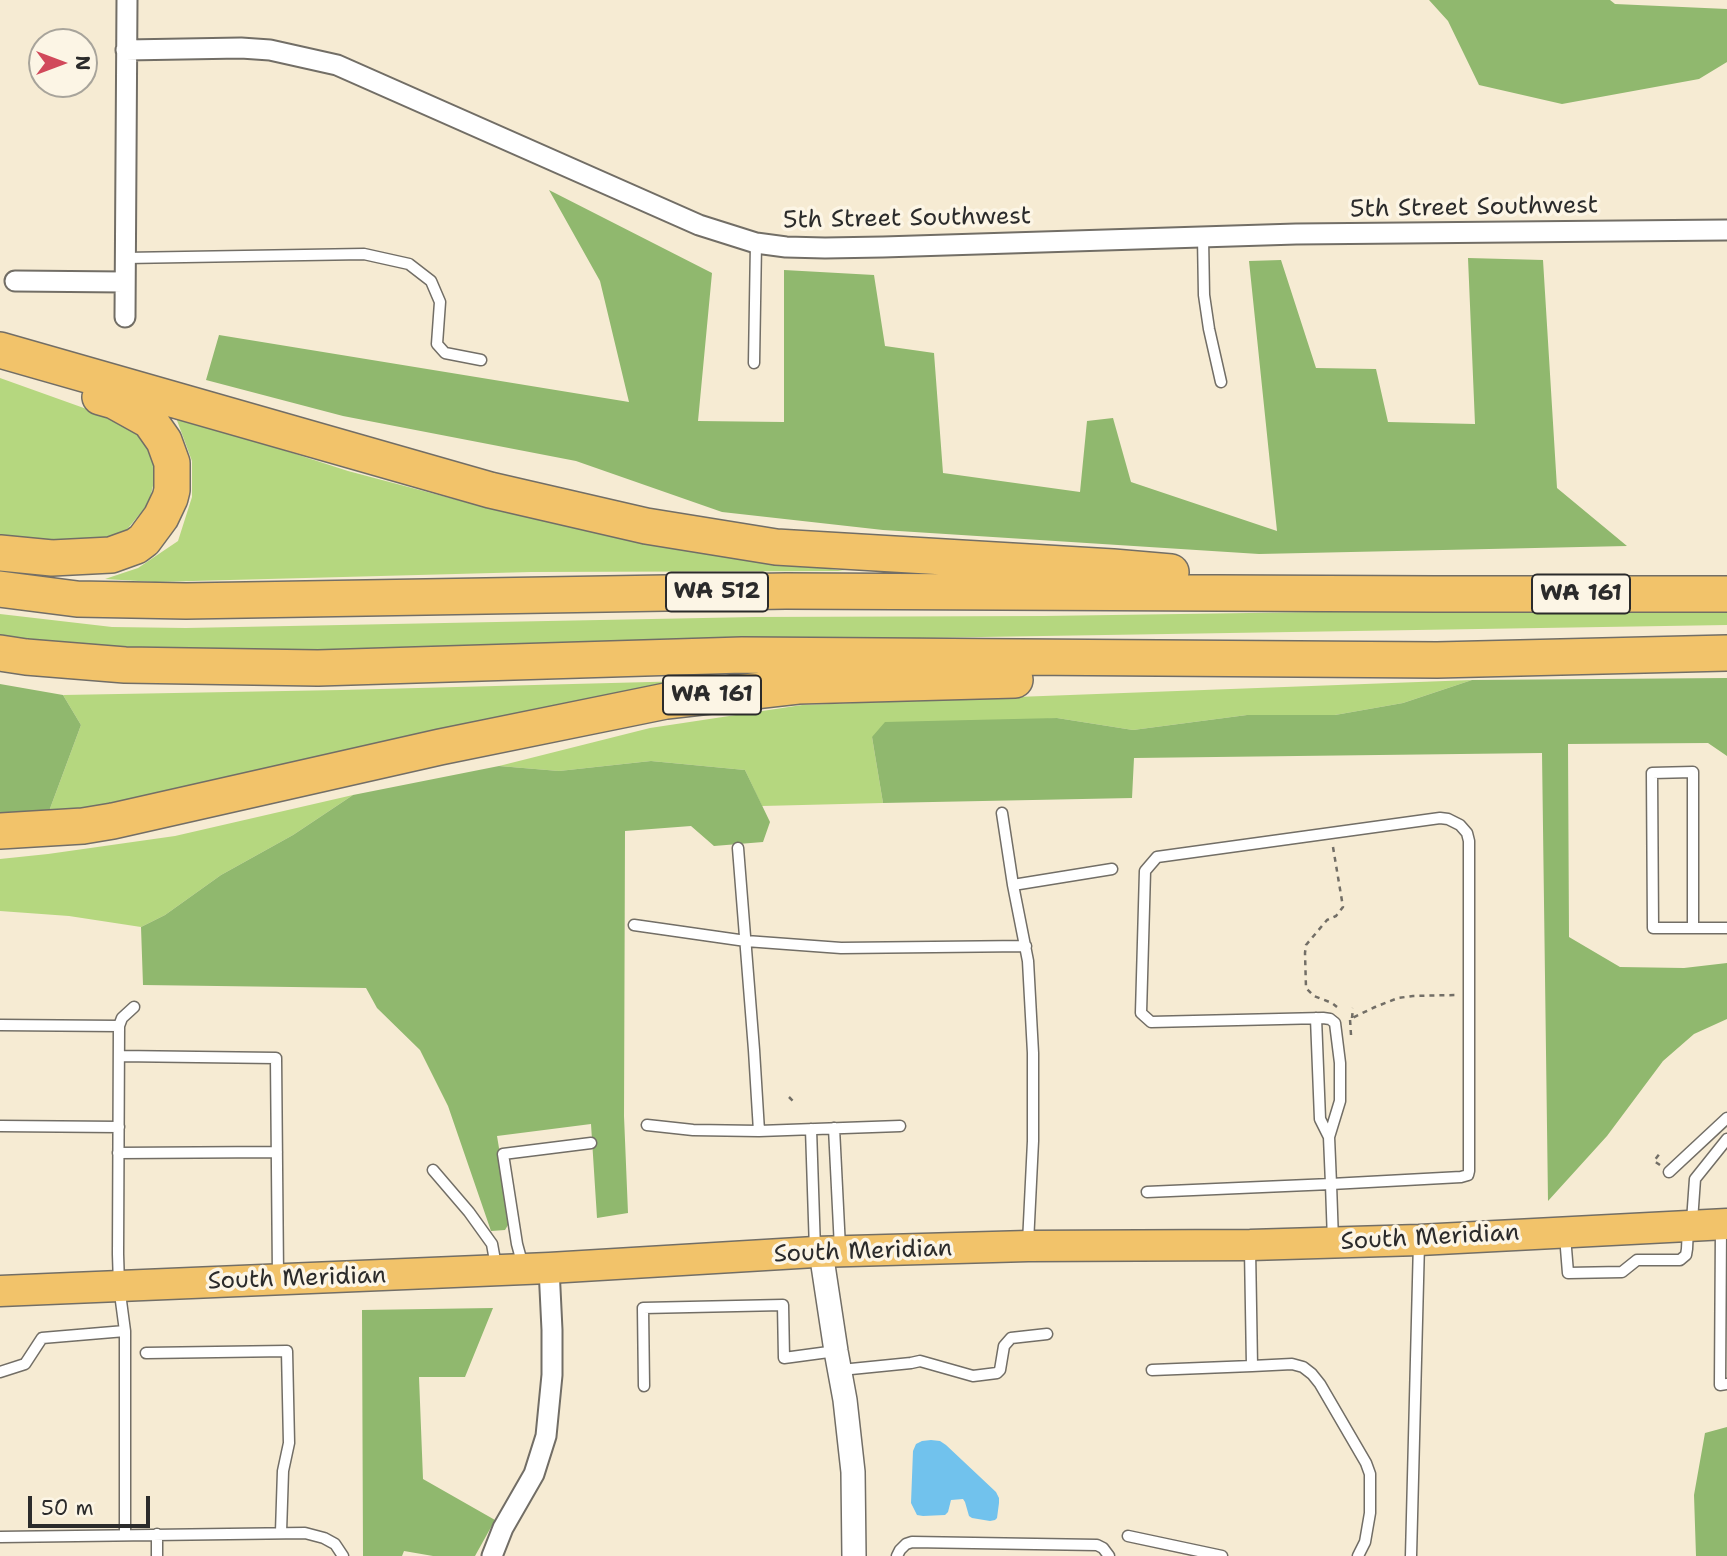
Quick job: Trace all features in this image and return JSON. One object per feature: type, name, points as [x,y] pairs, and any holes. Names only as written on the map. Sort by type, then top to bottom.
[{"type":"highway","name":"WA 161","points":[[0,350],[489,490],[646,526],[776,547],[1113,567],[1434,594],[1727,594]]},
{"type":"highway","points":[[0,366],[114,401],[150,421],[164,441],[172,463],[172,489],[166,507],[153,531],[136,546],[111,555],[73,558],[0,554]]},
{"type":"highway","name":"WA 512","points":[[0,589],[77,599],[186,601],[786,591],[1434,594]]},
{"type":"highway","points":[[0,653],[125,665],[318,668],[743,655],[1437,660]]},
{"type":"highway","name":"WA 161","points":[[0,831],[83,826],[113,821],[440,747],[679,699],[798,685],[1105,678],[1437,660],[1727,653]]},
{"type":"main road","name":"South Meridian","points":[[0,1291],[523,1269],[826,1252],[1419,1240],[1724,1224]]},
{"type":"street","points":[[125,317],[127,0]]},
{"type":"street","name":"5th Street Southwest","points":[[126,50],[270,50],[337,65],[699,225],[756,243],[786,247],[1296,234],[1727,230]]},
{"type":"street","points":[[15,281],[124,282]]},
{"type":"street","points":[[826,1252],[853,1472],[854,1556]]},
{"type":"street","points":[[492,1556],[503,1528],[534,1474],[546,1436],[552,1375],[552,1330],[523,1269]]},
{"type":"lane","points":[[1203,237],[1204,295],[1221,382]]},
{"type":"lane","points":[[754,363],[756,243]]},
{"type":"lane","points":[[125,258],[364,254],[408,264],[431,281],[440,302],[437,344],[445,353],[481,360]]},
{"type":"lane","points":[[1693,928],[1693,772],[1652,773],[1653,928],[1693,928],[1727,928]]},
{"type":"lane","points":[[1002,813],[1028,961],[1033,1066],[1033,1142],[1028,1246]]},
{"type":"lane","points":[[1147,1192],[1331,1184],[1468,1175],[1469,841],[1467,833],[1460,825],[1448,818],[1157,857],[1145,871],[1141,1013],[1152,1022],[1316,1018],[1330,1019],[1335,1023],[1340,1063],[1340,1101],[1329,1137],[1331,1184],[1333,1242]]},
{"type":"lane","points":[[738,848],[759,1131]]},
{"type":"lane","points":[[1013,885],[1112,869]]},
{"type":"lane","points":[[634,925],[746,941],[841,948],[1026,946]]},
{"type":"lane","points":[[125,1535],[125,1331],[119,1286],[119,1026],[122,1018],[134,1007]]},
{"type":"lane","points":[[1316,1018],[1320,1119],[1329,1137]]},
{"type":"lane","points":[[0,1025],[119,1026]]},
{"type":"lane","points":[[119,1056],[276,1058],[278,1280]]},
{"type":"lane","points":[[1669,1172],[1727,1118]]},
{"type":"lane","points":[[647,1125],[693,1130],[759,1131],[900,1126]]},
{"type":"lane","points":[[0,1126],[119,1127]]},
{"type":"lane","points":[[826,1252],[834,1128]]},
{"type":"lane","points":[[811,1129],[826,1252]]},
{"type":"lane","points":[[1565,1232],[1568,1273],[1622,1272],[1637,1260],[1680,1260],[1688,1249],[1695,1179],[1727,1139]]},
{"type":"lane","points":[[523,1269],[503,1154],[590,1143]]},
{"type":"lane","points":[[118,1153],[277,1152]]},
{"type":"lane","points":[[433,1170],[492,1244],[523,1269]]},
{"type":"lane","points":[[1724,1224],[1720,1385],[1727,1384]]},
{"type":"lane","points":[[1411,1556],[1419,1240]]},
{"type":"lane","points":[[1250,1245],[1252,1366]]},
{"type":"lane","points":[[644,1386],[643,1307],[783,1305],[784,1357],[839,1361],[920,1361],[973,1376],[997,1373],[1000,1370],[1004,1346],[1012,1338],[1048,1334]]},
{"type":"lane","points":[[0,1372],[25,1364],[41,1338],[125,1331]]},
{"type":"lane","points":[[146,1353],[287,1350],[289,1443],[283,1471],[281,1532]]},
{"type":"lane","points":[[1152,1370],[1292,1364],[1303,1367],[1312,1374],[1370,1474],[1370,1513],[1365,1542],[1359,1556]]},
{"type":"lane","points":[[0,1537],[305,1533],[335,1544],[343,1556]]},
{"type":"lane","points":[[157,1556],[158,1534]]},
{"type":"lane","points":[[1128,1536],[1222,1556]]},
{"type":"lane","points":[[897,1556],[906,1544],[912,1542],[1097,1545],[1109,1556]]},
{"type":"path","points":[[1330,833],[1343,904],[1336,916],[1327,920],[1306,944],[1304,953],[1306,988],[1314,996],[1332,1003],[1340,1010]]},
{"type":"path","points":[[1352,1018],[1398,999],[1413,996],[1469,995]]},
{"type":"path","points":[[1340,1063],[1348,1054],[1353,1008]]},
{"type":"path","points":[[789,1097],[794,1102]]},
{"type":"green space","points":[[1429,0],[1610,0],[1615,4],[1727,9],[1727,62],[1699,79],[1562,104],[1479,85],[1448,21]]},
{"type":"green space","points":[[549,190],[712,273],[698,421],[784,422],[784,270],[874,275],[885,346],[934,353],[943,473],[1080,492],[1087,421],[1113,418],[1131,482],[1277,531],[1249,261],[1281,260],[1316,368],[1376,369],[1388,422],[1475,424],[1468,258],[1543,260],[1557,488],[1627,546],[1259,554],[883,530],[722,512],[576,461],[343,416],[206,380],[219,335],[629,402],[600,281]]},
{"type":"green space","points":[[0,378],[109,417],[134,430],[147,445],[156,473],[149,503],[124,533],[94,544],[0,542]]},
{"type":"green space","points":[[175,415],[348,471],[499,511],[690,549],[845,571],[531,572],[155,582],[105,579],[138,568],[178,541],[192,497],[192,461]]},
{"type":"green space","points":[[1727,606],[1727,625],[919,638],[265,653],[137,653],[0,640],[0,614],[112,627],[186,628],[755,617],[1044,616]]},
{"type":"green space","points":[[1727,678],[1727,756],[1708,743],[1568,744],[1569,937],[1620,967],[1684,968],[1727,963],[1727,1019],[1694,1034],[1663,1061],[1607,1136],[1548,1201],[1542,753],[1134,758],[1132,798],[883,803],[872,737],[885,722],[1057,718],[1133,730],[1247,715],[1335,715],[1403,703],[1472,680]]},
{"type":"green space","points":[[766,679],[204,787],[48,814],[81,725],[63,695]]},
{"type":"green space","points":[[1472,680],[1403,703],[1335,715],[1247,715],[1133,730],[1057,718],[872,737],[883,803],[762,806],[745,770],[651,761],[559,771],[499,766],[650,728],[802,705]]},
{"type":"green space","points":[[0,684],[63,695],[81,725],[48,814],[0,820]]},
{"type":"green space","points":[[651,761],[745,770],[770,822],[763,842],[714,846],[691,826],[625,831],[624,1116],[628,1213],[597,1218],[591,1124],[497,1136],[511,1220],[505,1230],[491,1231],[448,1106],[420,1050],[377,1008],[366,988],[143,985],[141,927],[165,915],[221,875],[293,835],[353,795],[499,766],[559,771]]},
{"type":"green space","points":[[353,795],[293,835],[221,875],[165,915],[141,927],[69,916],[0,911],[0,859],[175,836]]},
{"type":"green space","points":[[493,1308],[465,1377],[419,1377],[423,1479],[495,1520],[475,1556],[433,1556],[404,1551],[402,1556],[363,1556],[362,1310]]},
{"type":"green space","points":[[1727,1427],[1727,1556],[1696,1556],[1694,1495],[1705,1433]]},
{"type":"water","points":[[931,1440],[946,1445],[996,1492],[999,1503],[995,1520],[972,1518],[963,1499],[951,1500],[945,1515],[917,1515],[911,1503],[913,1451],[916,1444]]}]
